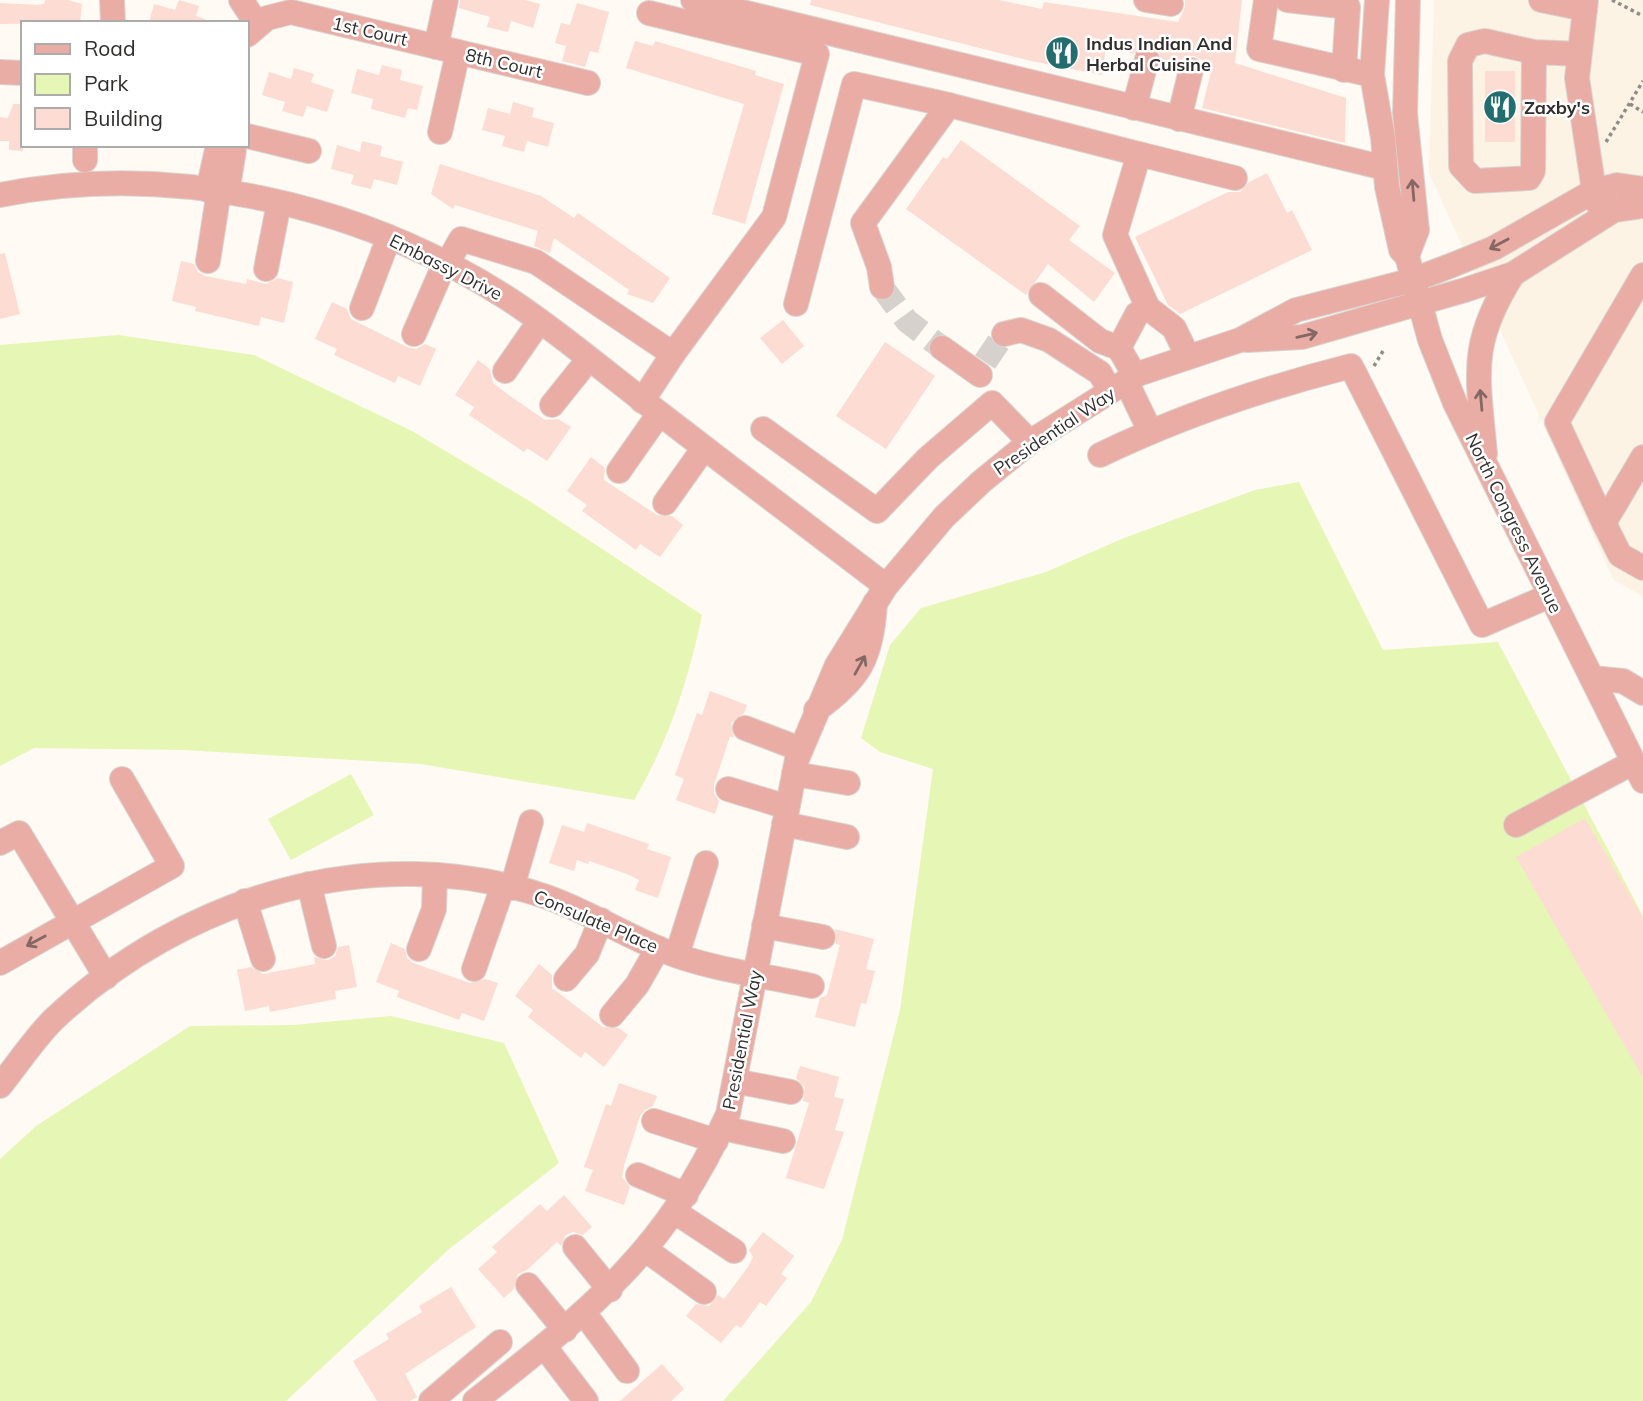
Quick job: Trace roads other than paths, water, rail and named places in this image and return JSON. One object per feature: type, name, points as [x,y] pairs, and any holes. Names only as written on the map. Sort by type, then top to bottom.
[{"type":"street","points":[[112,0],[113,21]]},
{"type":"street","points":[[241,0],[252,29]]},
{"type":"street","points":[[446,0],[447,49]]},
{"type":"street","points":[[693,0],[1385,168]]},
{"type":"street","points":[[1266,0],[1259,49],[1372,75]]},
{"type":"street","points":[[1287,0],[1348,7],[1344,70]]},
{"type":"street","name":"North Congress Avenue","points":[[1377,0],[1372,75],[1385,168],[1401,250],[1407,256],[1430,340],[1455,403],[1638,772]]},
{"type":"street","name":"North Congress Avenue","points":[[1407,256],[1417,230],[1405,113],[1408,0]]},
{"type":"street","points":[[1541,0],[1586,4],[1577,78],[1594,191],[1603,216]]},
{"type":"street","name":"1st Court","points":[[252,29],[291,12],[447,49]]},
{"type":"street","points":[[619,471],[651,407],[673,354],[774,217],[817,54],[649,13]]},
{"type":"street","points":[[1534,63],[1533,172],[1529,178],[1475,181],[1461,166],[1460,61],[1468,45],[1485,41],[1534,63],[1580,54]]},
{"type":"street","name":"8th Court","points":[[439,132],[447,49],[588,83]]},
{"type":"street","points":[[1135,108],[1147,59]]},
{"type":"street","points":[[1179,119],[1191,70]]},
{"type":"street","points":[[0,72],[21,73]]},
{"type":"street","points":[[796,304],[854,84],[1234,178]]},
{"type":"street","points":[[882,287],[880,267],[863,223],[949,106]]},
{"type":"street","points":[[248,136],[309,151]]},
{"type":"street","points":[[203,147],[212,190]]},
{"type":"street","points":[[208,261],[218,147]]},
{"type":"street","points":[[212,190],[234,150],[233,147]]},
{"type":"street","points":[[1139,154],[1115,235],[1148,308],[1174,328],[1188,357]]},
{"type":"street","name":"Embassy Drive","points":[[0,195],[84,184],[212,190],[279,202],[324,214],[389,237],[446,264],[509,299],[704,448],[880,594]]},
{"type":"street","points":[[1416,291],[1594,191],[1617,185],[1643,189]]},
{"type":"street","points":[[266,269],[279,202]]},
{"type":"street","points":[[1416,291],[1465,290],[1513,274],[1614,210],[1643,206]]},
{"type":"street","points":[[362,308],[389,237]]},
{"type":"street","points":[[414,334],[446,264],[461,239],[536,262],[673,354]]},
{"type":"street","points":[[1487,468],[1477,364],[1486,323],[1513,274]]},
{"type":"street","points":[[1643,275],[1557,422],[1620,555],[1643,568]]},
{"type":"street","name":"Presidential Way","points":[[475,1401],[565,1330],[610,1290],[646,1250],[680,1203],[719,1134],[735,1081],[800,749],[815,710],[819,679],[853,617],[880,594],[944,516],[981,482],[1030,442],[1124,383],[1188,357],[1240,340],[1296,310],[1416,291]]},
{"type":"street","points":[[1041,295],[1100,341],[1119,348]]},
{"type":"street","points":[[1148,308],[1137,314],[1119,348],[1124,383],[1150,431]]},
{"type":"street","points":[[505,371],[539,322]]},
{"type":"street","points":[[1004,334],[1021,330],[1049,340],[1100,373],[1124,383]]},
{"type":"street","points":[[942,348],[982,368],[992,402],[1030,442]]},
{"type":"street","points":[[552,405],[588,360]]},
{"type":"street","points":[[1100,456],[1150,431],[1280,384],[1351,366],[1482,625],[1549,596]]},
{"type":"street","points":[[763,429],[877,511],[928,458],[992,402]]},
{"type":"street","points":[[665,503],[704,448]]},
{"type":"street","points":[[1604,523],[1643,457]]},
{"type":"street","points":[[1592,678],[1623,681],[1643,693]]},
{"type":"street","points":[[745,728],[800,749]]},
{"type":"street","points":[[1517,825],[1638,772]]},
{"type":"street","points":[[794,774],[848,783]]},
{"type":"street","points":[[0,963],[172,866],[122,779]]},
{"type":"street","points":[[728,789],[786,815],[847,837]]},
{"type":"street","points":[[474,969],[531,822]]},
{"type":"street","points":[[0,843],[19,833],[106,977]]},
{"type":"street","points":[[612,1015],[667,951],[706,863]]},
{"type":"street","name":"Consulate Place","points":[[0,1086],[52,1021],[106,977],[171,934],[245,901],[309,884],[373,875],[435,876],[508,887],[547,897],[667,951],[812,986]]},
{"type":"street","points":[[419,948],[434,908],[435,876]]},
{"type":"street","points":[[309,884],[324,946]]},
{"type":"street","points":[[245,901],[263,959]]},
{"type":"street","points":[[566,979],[587,954],[601,920]]},
{"type":"street","points":[[764,926],[823,937]]},
{"type":"street","points":[[735,1081],[791,1092]]},
{"type":"street","points":[[654,1121],[719,1134],[783,1141]]},
{"type":"street","points":[[638,1175],[680,1203],[734,1251]]},
{"type":"street","points":[[575,1247],[610,1290]]},
{"type":"street","points":[[646,1250],[704,1292]]},
{"type":"street","points":[[528,1285],[565,1330]]},
{"type":"street","points":[[584,1313],[626,1371]]},
{"type":"street","points":[[431,1401],[500,1342]]},
{"type":"street","points":[[544,1346],[586,1401]]},
{"type":"tunnel","points":[[882,287],[907,321],[942,348]]},
{"type":"tunnel","points":[[985,362],[1004,334]]},
{"type":"place","name":"Indus Indian And Herbal Cuisine","points":[[1062,53]]},
{"type":"place","name":"Zaxby's","points":[[1500,107]]}]
